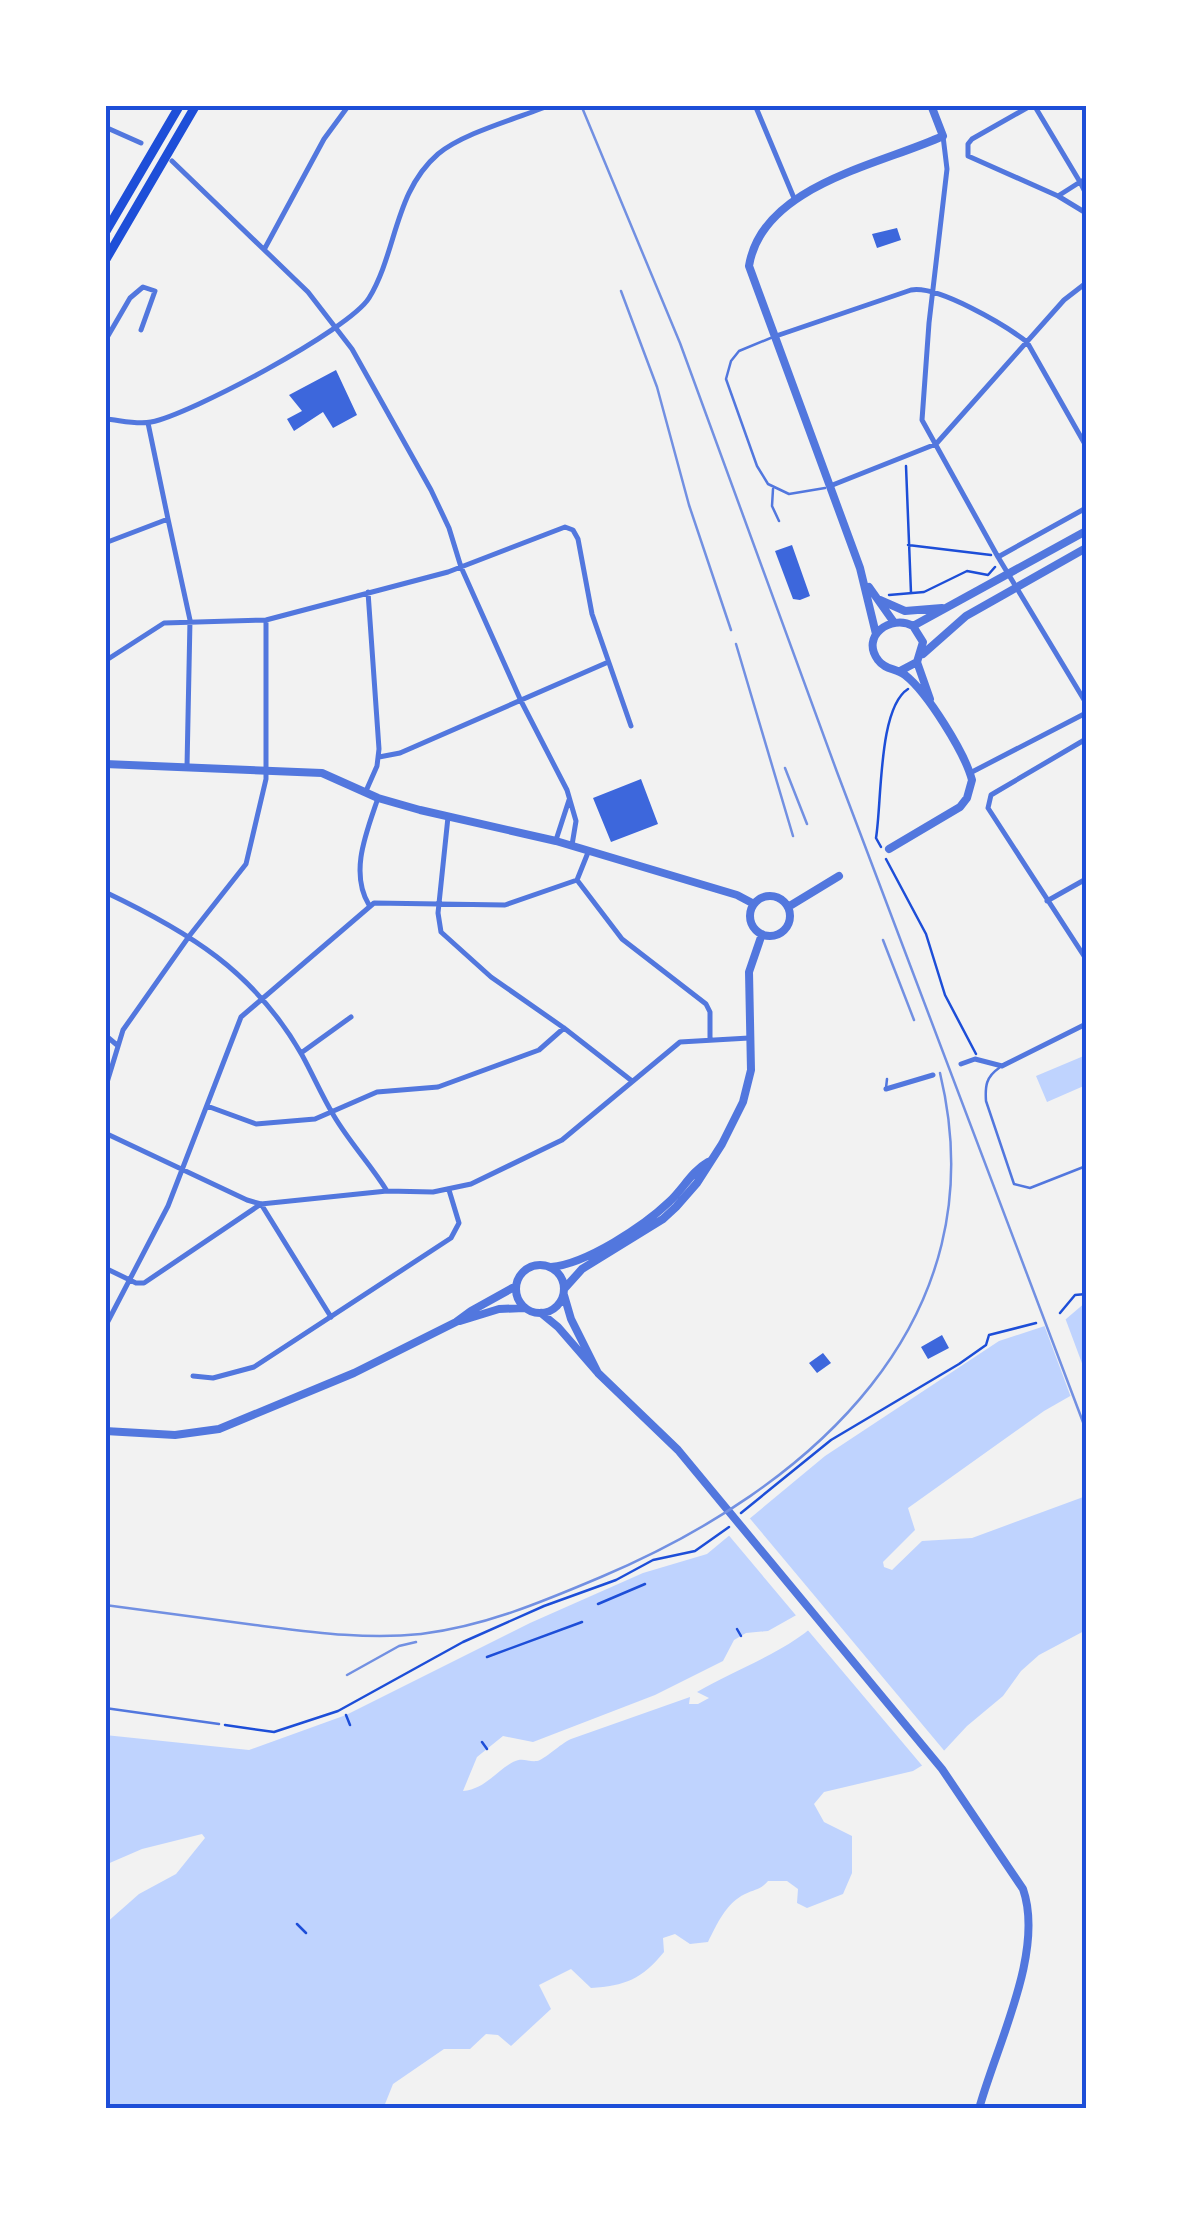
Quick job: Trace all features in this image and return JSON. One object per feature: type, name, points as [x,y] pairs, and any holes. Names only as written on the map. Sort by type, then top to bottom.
[{"type":"highway","points":[[105,233],[180,105]]},
{"type":"highway","points":[[105,261],[196,105]]},
{"type":"street","points":[[265,248],[324,139],[349,105]]},
{"type":"street","points":[[105,419],[148,423],[175,414],[306,348],[368,299],[404,202],[428,165],[460,141],[550,105]]},
{"type":"street","points":[[755,105],[794,198]]},
{"type":"street","points":[[930,105],[943,136],[947,169],[920,410],[926,429],[998,557],[1086,703]]},
{"type":"street","points":[[1086,194],[1083,180],[1033,105],[972,138],[967,150],[970,159],[1058,196],[1086,213]]},
{"type":"street","points":[[105,127],[141,143]]},
{"type":"street","points":[[889,849],[960,807],[970,792],[970,773],[915,685],[900,671],[886,668],[877,659],[866,584],[749,266],[761,235],[794,198],[943,136]]},
{"type":"street","points":[[172,162],[265,248],[336,326],[449,528],[461,567],[569,800],[576,821],[572,845]]},
{"type":"street","points":[[1058,196],[1083,180]]},
{"type":"street","points":[[830,486],[936,444],[1062,302],[1086,283]]},
{"type":"street","points":[[105,341],[130,298],[143,288],[154,291],[140,330]]},
{"type":"street","points":[[774,337],[920,288],[1027,342],[1086,446]]},
{"type":"street","points":[[148,423],[190,620],[187,766]]},
{"type":"street","points":[[998,557],[1086,508]]},
{"type":"street","points":[[105,543],[168,519]]},
{"type":"street","points":[[105,662],[164,622],[266,620],[461,567],[565,528],[573,530],[578,540],[592,614],[631,726]]},
{"type":"street","points":[[876,634],[893,622],[913,626],[1086,531]]},
{"type":"street","points":[[900,671],[957,623],[1086,548]]},
{"type":"street","points":[[866,584],[905,611],[952,606]]},
{"type":"street","points":[[365,792],[378,757],[368,592]]},
{"type":"street","points":[[884,597],[893,622]]},
{"type":"street","points":[[105,1089],[123,1030],[246,864],[266,769],[266,620]]},
{"type":"street","points":[[913,626],[922,638],[920,658],[935,712]]},
{"type":"street","points":[[378,757],[400,752],[607,662]]},
{"type":"street","points":[[970,773],[1086,712]]},
{"type":"street","points":[[1086,738],[991,795],[988,808],[1086,959]]},
{"type":"street","points":[[105,764],[322,774],[378,798],[572,845],[728,892],[754,904],[772,896],[788,907],[790,919],[784,930],[774,935],[762,934],[751,921],[754,904]]},
{"type":"street","points":[[369,906],[362,891],[364,835],[378,798]]},
{"type":"street","points":[[556,841],[569,800]]},
{"type":"street","points":[[448,817],[439,904],[445,938],[490,977],[632,1081]]},
{"type":"street","points":[[105,1327],[168,1206],[241,1017],[369,906],[380,902],[505,905],[577,880],[589,850]]},
{"type":"street","points":[[788,907],[839,876]]},
{"type":"street","points":[[1047,901],[1086,879]]},
{"type":"street","points":[[577,880],[622,939],[706,1004],[710,1012],[710,1039]]},
{"type":"street","points":[[105,892],[190,935],[233,967],[263,998],[301,1053],[357,1154],[387,1191]]},
{"type":"street","points":[[541,1313],[554,1308],[584,1268],[676,1208],[722,1144],[743,1102],[751,1070],[749,972],[762,934]]},
{"type":"street","points":[[301,1053],[351,1017]]},
{"type":"street","points":[[961,1064],[975,1058],[1002,1066],[1086,1024]]},
{"type":"street","points":[[207,1106],[256,1124],[315,1119],[377,1092],[427,1090],[473,1074],[547,1046],[564,1028]]},
{"type":"street","points":[[105,1035],[117,1045]]},
{"type":"street","points":[[105,1268],[144,1283],[261,1204],[387,1191],[449,1190],[471,1184],[562,1140],[680,1042],[752,1038]]},
{"type":"street","points":[[886,1090],[933,1075]]},
{"type":"street","points":[[105,1132],[261,1204],[331,1317]]},
{"type":"street","points":[[456,1322],[516,1286],[526,1269],[577,1262],[638,1226],[672,1199],[708,1162]]},
{"type":"street","points":[[193,1376],[212,1378],[254,1366],[451,1238],[458,1223],[449,1190]]},
{"type":"street","points":[[551,1267],[562,1278],[570,1319],[598,1372]]},
{"type":"street","points":[[516,1286],[526,1308]]},
{"type":"street","points":[[105,1432],[175,1435],[219,1429],[354,1374],[456,1322],[498,1309],[526,1308],[541,1313],[653,1424],[712,1492],[942,1769],[1014,1873],[1029,1907],[1026,1949],[979,2109]]},
{"type":"lane","points":[[774,337],[739,350],[731,360],[726,379],[757,466],[773,488],[789,494],[830,486]]},
{"type":"lane","points":[[773,488],[772,506],[779,521]]},
{"type":"lane","points":[[1002,1066],[988,1078],[986,1101],[1014,1184],[1030,1188],[1086,1166]]},
{"type":"lane","points":[[886,1090],[887,1079]]},
{"type":"lane","points":[[105,1708],[219,1724]]},
{"type":"path","points":[[906,466],[911,594]]},
{"type":"path","points":[[884,597],[924,592],[967,571],[993,573],[991,555],[908,544]]},
{"type":"path","points":[[876,838],[886,736],[899,695]]},
{"type":"path","points":[[891,868],[931,946],[950,1005],[977,1050],[975,1058]]},
{"type":"path","points":[[1060,1313],[1075,1295],[1086,1294]]},
{"type":"path","points":[[219,1724],[274,1732],[308,1723],[352,1704],[492,1628],[616,1580],[654,1560],[695,1551],[715,1540],[757,1497],[831,1440],[959,1364],[986,1345],[990,1335],[1036,1323]]},
{"type":"path","points":[[598,1604],[645,1584]]},
{"type":"path","points":[[487,1657],[582,1622]]},
{"type":"path","points":[[737,1630],[740,1636]]},
{"type":"path","points":[[346,1715],[350,1725]]},
{"type":"path","points":[[482,1742],[487,1749]]},
{"type":"path","points":[[298,1924],[306,1932]]},
{"type":"water","points":[[1086,1055],[1086,1085],[1047,1102],[1036,1076]]},
{"type":"water","points":[[1086,1302],[1086,1387],[1044,1411],[908,1508],[915,1530],[883,1562],[884,1567],[892,1570],[922,1541],[972,1538],[1086,1496],[1086,1630],[1039,1655],[1003,1696],[941,1754],[913,1771],[824,1792],[814,1804],[824,1822],[852,1836],[852,1873],[843,1894],[807,1908],[797,1903],[798,1889],[787,1881],[768,1881],[732,1903],[708,1942],[690,1944],[675,1934],[663,1938],[664,1952],[632,1979],[591,1988],[571,1969],[539,1985],[551,2009],[511,2046],[498,2035],[486,2034],[470,2049],[444,2049],[393,2084],[383,2109],[105,2109],[105,1924],[139,1894],[176,1874],[205,1838],[202,1834],[142,1849],[105,1865],[105,1735],[249,1750],[346,1715],[530,1623],[643,1573],[707,1554],[825,1456],[999,1341],[1066,1319]],"holes":[[[800,1613],[825,1614],[782,1648],[697,1692],[709,1698],[698,1704],[689,1704],[690,1697],[571,1739],[540,1760],[516,1761],[484,1784],[463,1791],[477,1757],[503,1736],[533,1742],[655,1695],[723,1661],[734,1640],[746,1633],[768,1631]]]},
{"type":"pier","points":[[1064,1315],[1086,1374],[1086,1393],[1072,1400],[1043,1322]]},
{"type":"pier","points":[[747,1515],[947,1754],[944,1758],[925,1769],[806,1628],[821,1619],[816,1615],[799,1619],[726,1532]]},
{"type":"building","points":[[897,228],[901,240],[877,248],[872,234]]},
{"type":"building","points":[[336,370],[357,415],[333,428],[323,412],[294,431],[287,419],[302,411],[289,395]]},
{"type":"building","points":[[792,545],[810,596],[800,600],[793,599],[775,551]]},
{"type":"building","points":[[641,779],[658,824],[611,842],[593,798]]},
{"type":"building","points":[[942,1335],[949,1348],[928,1359],[921,1347]]},
{"type":"building","points":[[823,1353],[831,1363],[817,1373],[809,1363]]},
{"type":"railway","points":[[581,105],[680,343],[837,772],[1086,1430]]},
{"type":"railway","points":[[621,291],[657,387],[689,505],[731,630]]},
{"type":"railway","points":[[736,644],[793,836]]},
{"type":"railway","points":[[785,768],[807,824]]},
{"type":"railway","points":[[883,940],[914,1020]]},
{"type":"railway","points":[[105,1605],[338,1634],[400,1636],[445,1630],[513,1612],[601,1577],[678,1540],[750,1496],[815,1445],[871,1385],[914,1319],[942,1244],[951,1163],[940,1073]]},
{"type":"railway","points":[[347,1675],[399,1646],[416,1642]]}]
